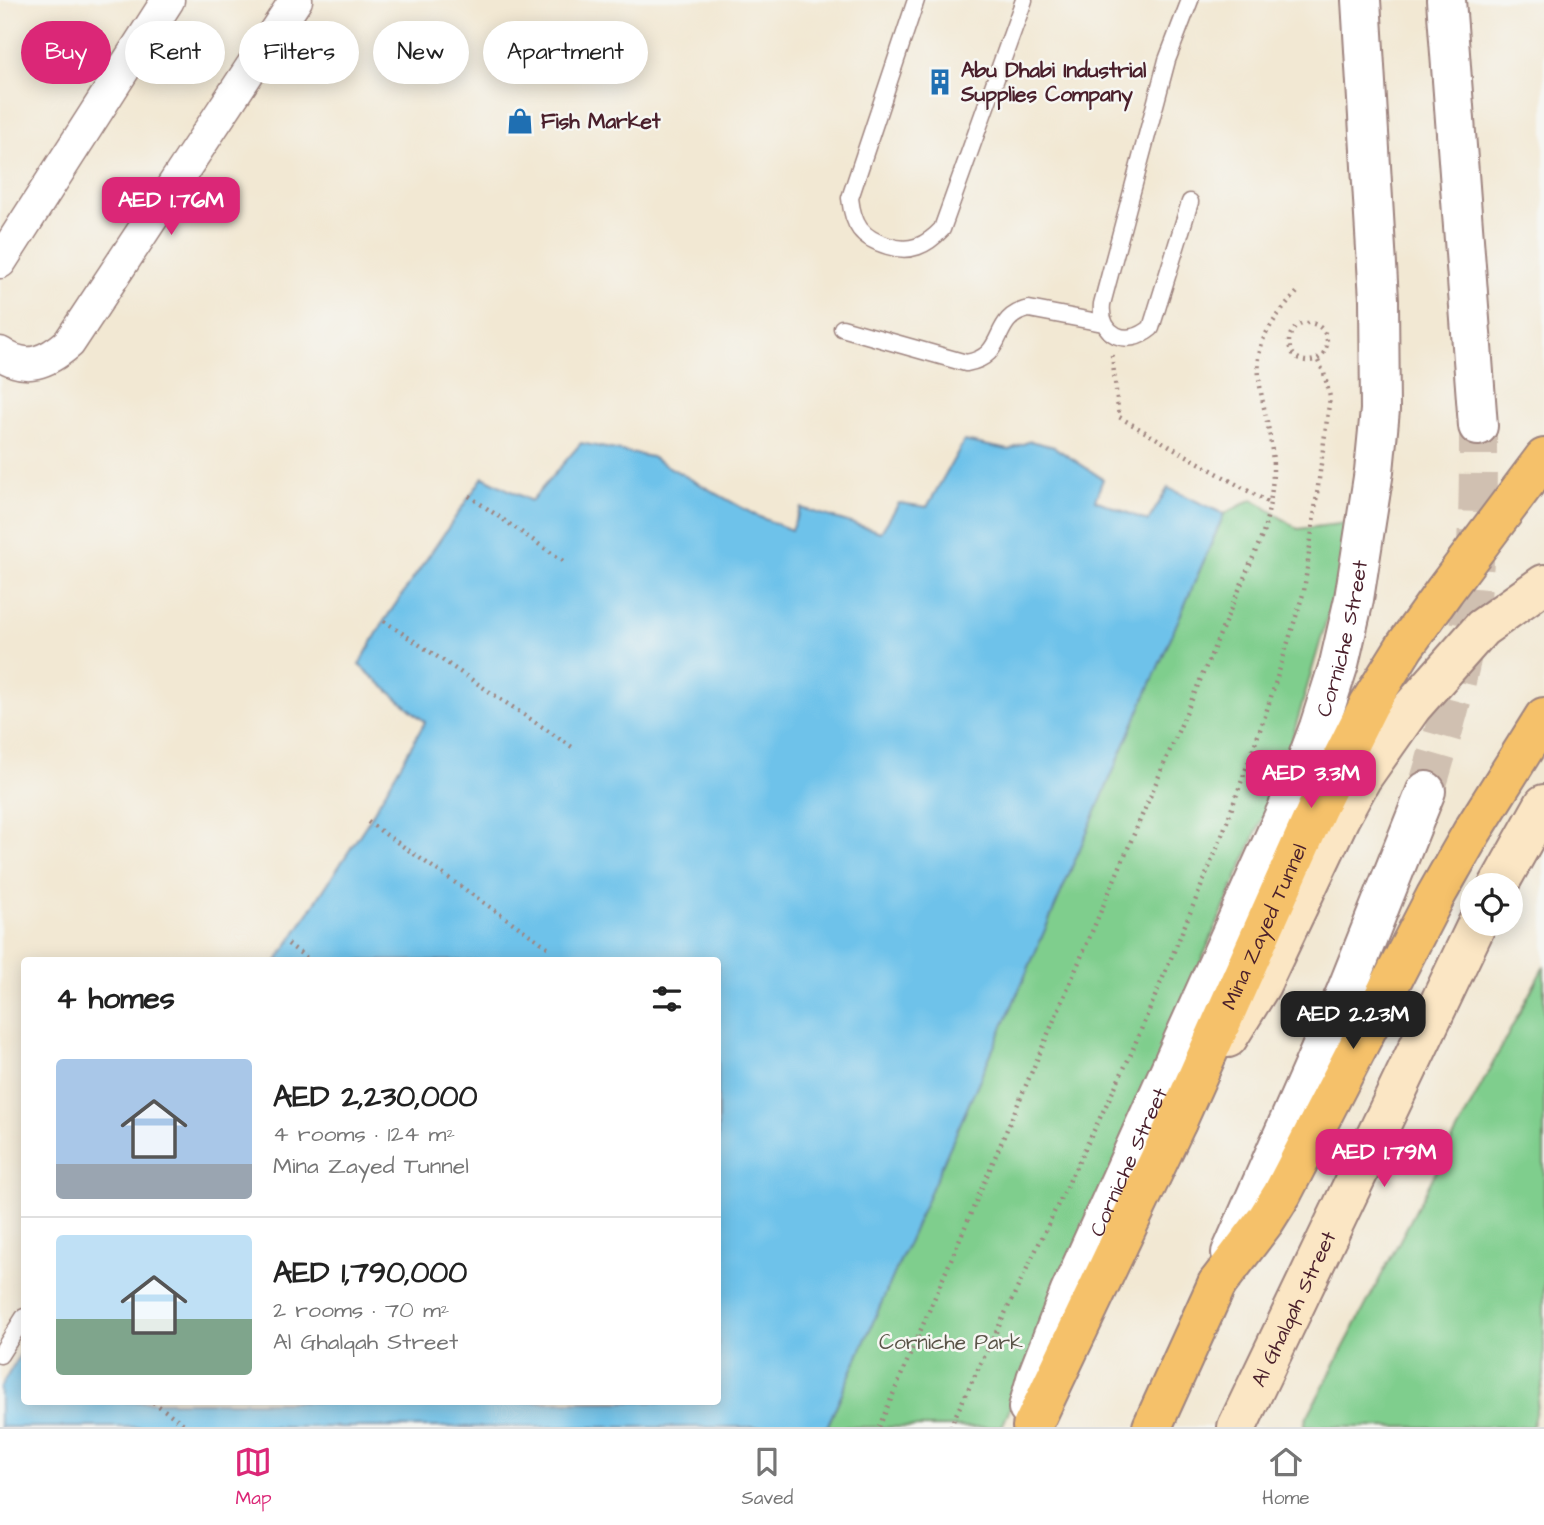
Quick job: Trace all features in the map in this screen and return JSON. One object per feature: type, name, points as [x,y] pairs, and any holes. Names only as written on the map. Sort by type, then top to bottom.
[{"type":"highway","name":"Mina Zayed Tunnel","points":[[1177,1122],[1317,808],[1369,704],[1437,601],[1544,458]]},
{"type":"highway","points":[[1152,1427],[1217,1284],[1282,1194],[1435,897],[1544,717]]},
{"type":"highway","name":"Corniche Street","points":[[1032,1427],[1177,1122]]},
{"type":"main road","points":[[1177,1122],[1261,985],[1362,778],[1412,707],[1473,637],[1491,620],[1544,584]]},
{"type":"main road","points":[[1504,873],[1544,804]]},
{"type":"main road","name":"Al Ghalqah Street","points":[[1237,1427],[1471,936]]},
{"type":"street","points":[[0,262],[168,0]]},
{"type":"street","points":[[0,353],[11,361],[32,364],[53,358],[69,343],[296,0]]},
{"type":"street","points":[[1446,0],[1478,426]]},
{"type":"street","name":"Corniche Street","points":[[1023,1427],[1036,1379],[1070,1292],[1296,789],[1319,727],[1342,651],[1365,533],[1380,410],[1379,299],[1361,1]]},
{"type":"street","points":[[1217,1284],[1345,994],[1426,791]]},
{"type":"lane","points":[[916,0],[850,198],[852,214],[859,229],[871,241],[902,250],[924,244],[942,229],[1024,0]]},
{"type":"lane","points":[[1106,327],[1102,304],[1167,60],[1190,0]]},
{"type":"lane","points":[[842,328],[966,363],[985,358],[992,351],[1005,322],[1020,311],[1029,309],[1106,327],[1116,336],[1135,338],[1151,328],[1190,202]]},
{"type":"lane","points":[[0,1355],[21,1322]]},
{"type":"path","points":[[879,1427],[1251,565],[1271,504],[1273,472],[1272,446],[1260,382],[1264,338],[1299,290]]},
{"type":"path","points":[[1300,324],[1318,325],[1326,335],[1325,350],[1317,359],[1302,360],[1290,349],[1290,335],[1300,324]]},
{"type":"path","points":[[1106,327],[1119,417],[1271,504]]},
{"type":"path","points":[[950,1427],[1130,1056],[1219,844],[1265,716],[1304,591],[1330,397],[1317,359]]},
{"type":"path","points":[[469,496],[566,563]]},
{"type":"path","points":[[384,621],[572,747]]},
{"type":"path","points":[[368,822],[550,948]]},
{"type":"path","points":[[288,944],[306,957]]},
{"type":"path","points":[[157,1405],[188,1427]]},
{"type":"green space","name":"Corniche Park","points":[[1253,499],[1298,529],[1355,522],[1283,770],[1002,1427],[827,1427],[1224,514]]},
{"type":"green space","points":[[1544,966],[1544,1376],[1532,1427],[1304,1427],[1306,1419]]},
{"type":"water","points":[[964,441],[1009,450],[1030,441],[1054,447],[1103,479],[1095,500],[1148,521],[1168,488],[1224,514],[827,1427],[0,1427],[0,1388],[21,1353],[21,1405],[721,1405],[721,957],[280,957],[368,822],[425,722],[359,665],[384,621],[483,477],[531,501],[581,443],[651,457],[757,516],[791,530],[801,508],[881,532],[899,503],[927,507]]},
{"type":"tunnel","points":[[1426,791],[1467,636],[1476,543],[1478,426]]},
{"type":"place","name":"Abu Dhabi Industrial Supplies Company","points":[[940,82]]},
{"type":"place","name":"Fish Market","points":[[520,121]]}]
